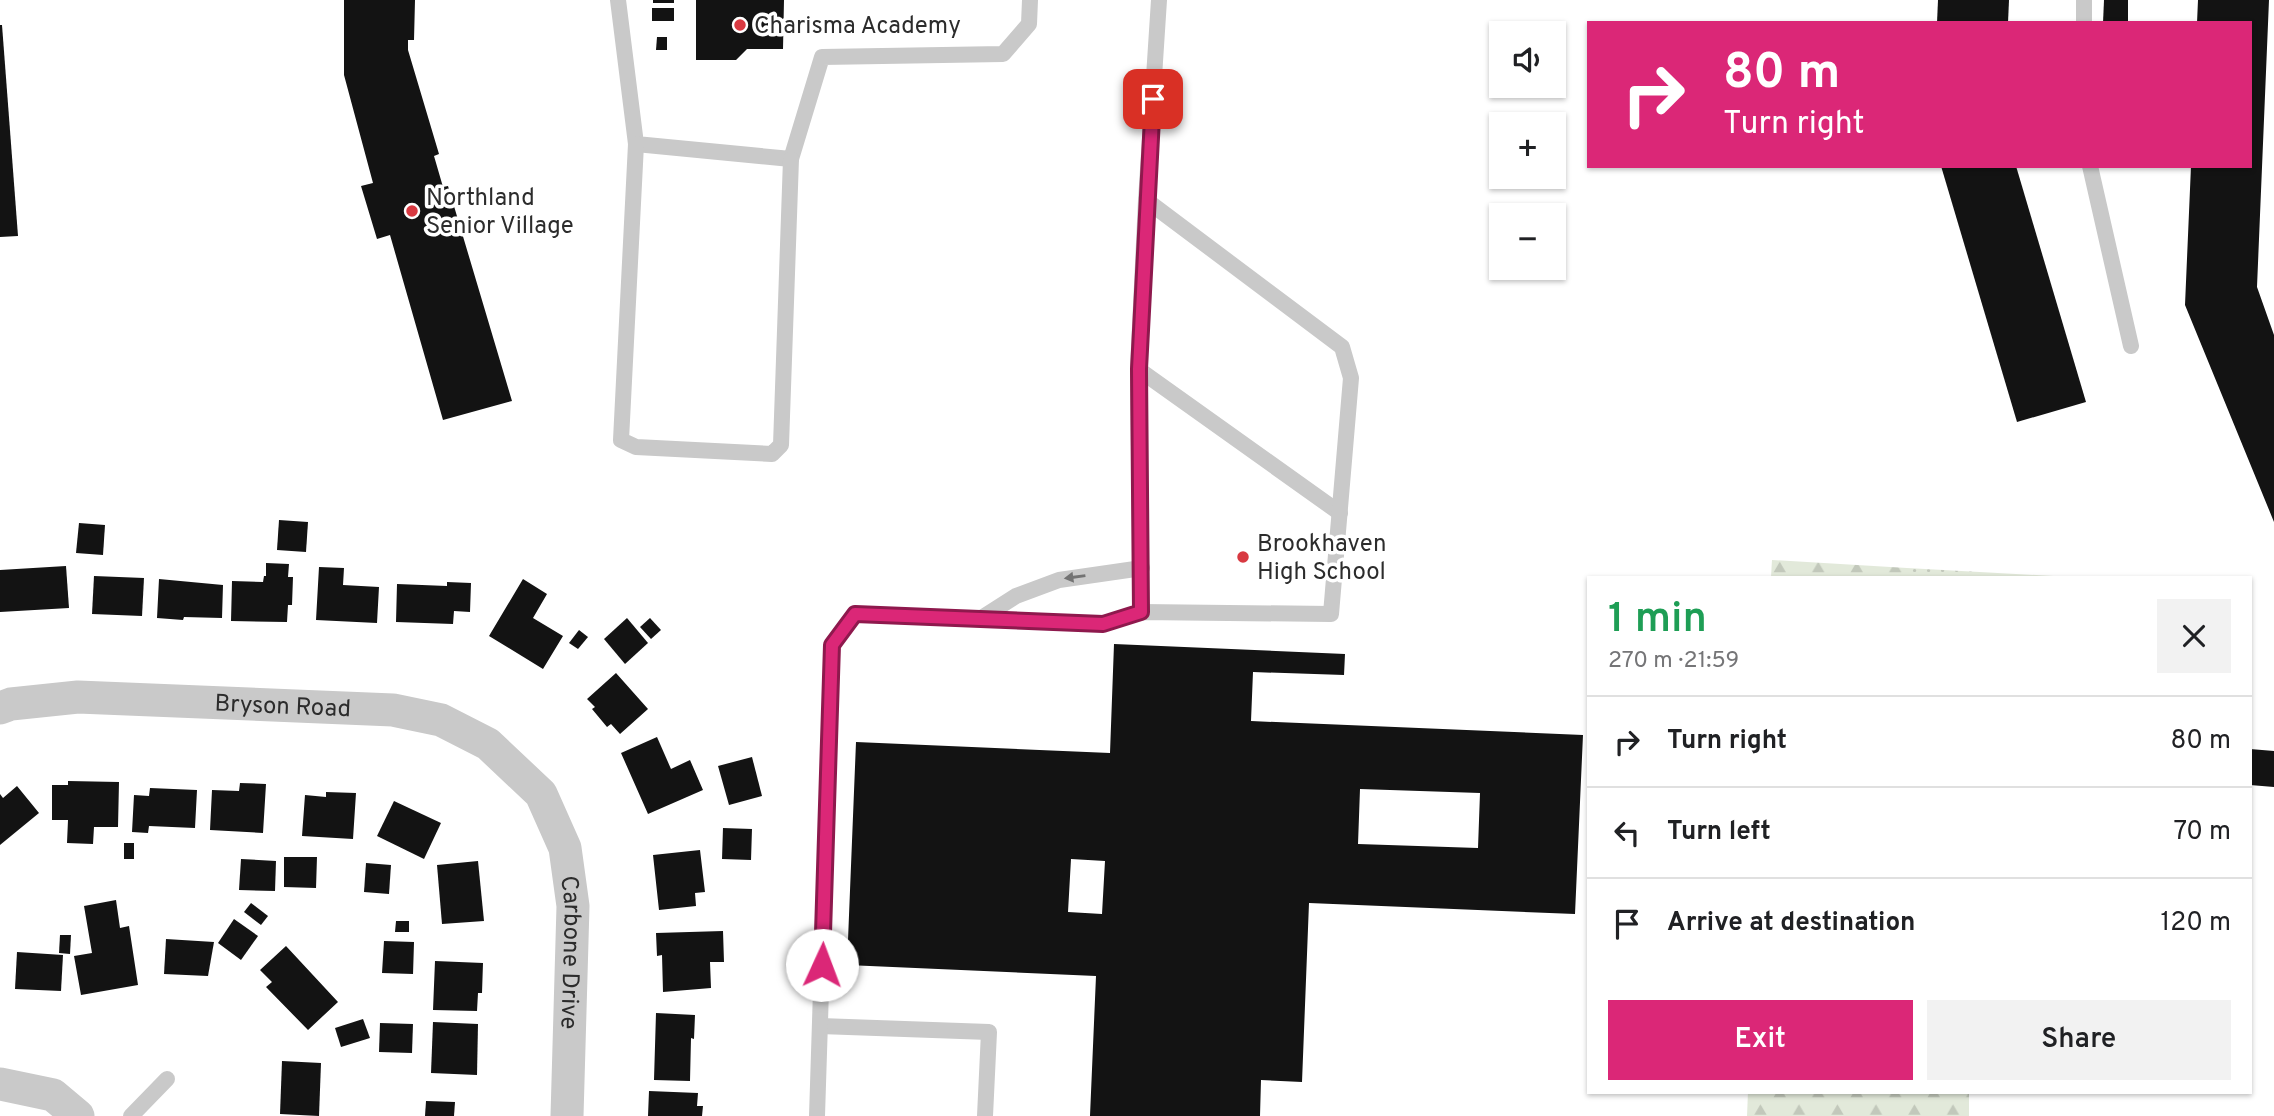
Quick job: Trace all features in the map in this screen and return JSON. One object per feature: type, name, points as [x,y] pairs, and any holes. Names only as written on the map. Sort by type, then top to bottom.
[{"type":"street","name":"Bryson Road","points":[[0,708],[11,704],[78,697],[393,709],[441,720],[488,744],[541,794]]},
{"type":"street","name":"Carbone Drive","points":[[541,794],[565,848],[573,906],[567,1116]]},
{"type":"street","points":[[0,1084],[52,1095],[78,1116]]},
{"type":"lane","points":[[618,0],[636,144],[621,440],[636,447],[772,454],[781,445],[791,159],[822,57],[1003,54],[1029,24],[1030,0]]},
{"type":"lane","points":[[1141,612],[1139,369],[1146,200],[1159,0]]},
{"type":"lane","points":[[2084,0],[2084,21]]},
{"type":"lane","points":[[636,144],[791,159]]},
{"type":"lane","points":[[2090,168],[2131,346]]},
{"type":"lane","points":[[817,1116],[832,645],[855,614],[1103,624],[1141,612],[1331,614],[1351,378],[1342,347],[1146,200]]},
{"type":"lane","points":[[1139,369],[1339,513]]},
{"type":"lane","points":[[980,619],[1016,596],[1059,580],[1142,568]]},
{"type":"lane","points":[[820,1026],[989,1032],[985,1116]]},
{"type":"lane","points":[[131,1116],[167,1079]]},
{"type":"green space","points":[[1772,560],[1907,568],[1907,576],[1771,576]]},
{"type":"green space","points":[[1907,568],[2053,576],[1907,576]]},
{"type":"green space","points":[[1748,1094],[1969,1094],[1969,1116],[1747,1116]]},
{"type":"building","name":"Northland Senior Village","points":[[344,0],[415,0],[414,40],[408,40],[408,50],[439,154],[434,156],[443,187],[448,186],[512,401],[443,420],[390,235],[377,239],[361,186],[373,183],[344,75]]},
{"type":"building","points":[[653,0],[674,0],[674,3],[653,3]]},
{"type":"building","name":"Charisma Academy","points":[[696,0],[784,0],[783,49],[747,49],[736,60],[696,60]]},
{"type":"building","points":[[1938,0],[2009,0],[2008,21],[1937,21]]},
{"type":"building","points":[[2104,0],[2128,0],[2128,21],[2103,21]]},
{"type":"building","points":[[2198,0],[2269,0],[2257,287],[2274,335],[2274,522],[2185,305],[2191,168],[2252,168],[2252,21],[2197,21]]},
{"type":"building","points":[[652,8],[674,8],[674,21],[652,21]]},
{"type":"building","points":[[0,25],[18,236],[0,237]]},
{"type":"building","points":[[657,37],[667,37],[667,50],[656,50]]},
{"type":"building","points":[[1942,168],[2017,168],[2086,402],[2017,422]]},
{"type":"building","points":[[279,520],[308,522],[306,552],[277,550]]},
{"type":"building","points":[[79,523],[105,525],[103,555],[76,553]]},
{"type":"building","points":[[266,563],[289,564],[288,577],[293,577],[292,605],[288,605],[287,622],[231,621],[232,581],[263,582]]},
{"type":"building","points":[[66,566],[69,608],[0,612],[0,570]]},
{"type":"building","points":[[319,567],[344,568],[343,585],[379,587],[377,623],[316,620]]},
{"type":"building","points":[[94,576],[144,578],[142,616],[92,614]]},
{"type":"building","points":[[159,579],[223,585],[222,618],[157,618]]},
{"type":"building","points":[[523,579],[547,594],[533,618],[563,636],[543,669],[489,636]]},
{"type":"building","points":[[447,582],[471,583],[470,612],[454,611],[453,624],[396,622],[397,584],[447,586]]},
{"type":"building","points":[[627,618],[648,643],[625,664],[604,639]]},
{"type":"building","points":[[650,618],[661,630],[651,639],[640,627]]},
{"type":"building","points":[[579,630],[588,637],[578,649],[569,643]]},
{"type":"building","points":[[1114,644],[1345,654],[1344,675],[1253,672],[1251,721],[1583,735],[1575,914],[1309,903],[1302,1082],[1261,1080],[1260,1116],[1090,1116],[1096,976],[847,965],[856,742],[1110,753]],"holes":[[[1360,789],[1480,793],[1478,848],[1358,844]],[[1071,859],[1105,861],[1102,914],[1068,912]]]},
{"type":"building","points":[[616,673],[648,709],[620,734],[611,724],[607,727],[587,699]]},
{"type":"building","points":[[657,737],[671,769],[690,760],[703,790],[648,814],[621,753]]},
{"type":"building","points":[[2252,749],[2274,751],[2274,787],[2252,785]]},
{"type":"building","points":[[752,757],[762,796],[729,805],[718,766]]},
{"type":"building","points":[[68,781],[119,782],[118,827],[94,827],[93,844],[67,843],[68,820],[52,820],[52,785],[68,785]]},
{"type":"building","points":[[240,783],[266,784],[263,833],[210,830],[212,790],[239,791]]},
{"type":"building","points":[[17,786],[39,813],[0,845],[0,794],[3,798]]},
{"type":"building","points":[[150,788],[197,790],[195,828],[149,826],[148,833],[132,832],[134,795],[149,796]]},
{"type":"building","points":[[326,792],[356,793],[353,839],[302,836],[305,795],[326,797]]},
{"type":"building","points":[[394,801],[441,823],[424,859],[377,836]]},
{"type":"building","points":[[723,828],[752,829],[751,860],[722,859]]},
{"type":"building","points":[[124,843],[134,843],[134,859],[124,859]]},
{"type":"building","points":[[700,850],[705,892],[695,893],[696,906],[659,910],[653,855]]},
{"type":"building","points":[[284,857],[317,857],[316,888],[284,887]]},
{"type":"building","points":[[241,859],[276,861],[275,891],[239,890]]},
{"type":"building","points":[[478,861],[484,921],[442,924],[437,865]]},
{"type":"building","points":[[366,863],[391,865],[389,894],[364,892]]},
{"type":"building","points":[[116,900],[120,928],[129,926],[138,985],[81,995],[74,956],[92,953],[84,906]]},
{"type":"building","points":[[251,903],[268,916],[261,925],[244,912]]},
{"type":"building","points":[[234,919],[258,936],[241,960],[218,943]]},
{"type":"building","points":[[396,921],[409,921],[409,932],[395,932]]},
{"type":"building","points":[[723,931],[724,962],[710,962],[711,988],[663,992],[662,955],[657,956],[656,933]]},
{"type":"building","points":[[60,935],[71,935],[70,954],[59,953]]},
{"type":"building","points":[[166,939],[214,942],[208,976],[164,974]]},
{"type":"building","points":[[384,941],[414,942],[413,974],[382,973]]},
{"type":"building","points":[[286,946],[338,1002],[308,1030],[266,987],[272,982],[260,970]]},
{"type":"building","points":[[17,952],[63,955],[61,991],[15,989]]},
{"type":"building","points":[[435,961],[483,963],[482,993],[478,993],[477,1011],[433,1010]]},
{"type":"building","points":[[656,1013],[695,1015],[694,1039],[691,1038],[690,1081],[654,1080]]},
{"type":"building","points":[[363,1019],[370,1038],[341,1047],[335,1028]]},
{"type":"building","points":[[433,1022],[478,1024],[477,1075],[431,1073]]},
{"type":"building","points":[[380,1023],[413,1024],[412,1053],[379,1052]]},
{"type":"building","points":[[282,1061],[321,1063],[319,1116],[280,1114]]},
{"type":"building","points":[[649,1091],[698,1093],[697,1106],[703,1106],[702,1116],[648,1116]]},
{"type":"building","points":[[426,1101],[455,1102],[454,1116],[425,1116]]},
{"type":"place","name":"Charisma Academy","points":[[740,25]]},
{"type":"place","name":"Northland Senior Village","points":[[412,211]]},
{"type":"place","name":"Brookhaven High School","points":[[1243,557]]},
{"type":"route","points":[[822,965],[832,645],[855,614],[1103,624],[1141,612],[1139,369],[1153,99]]}]
